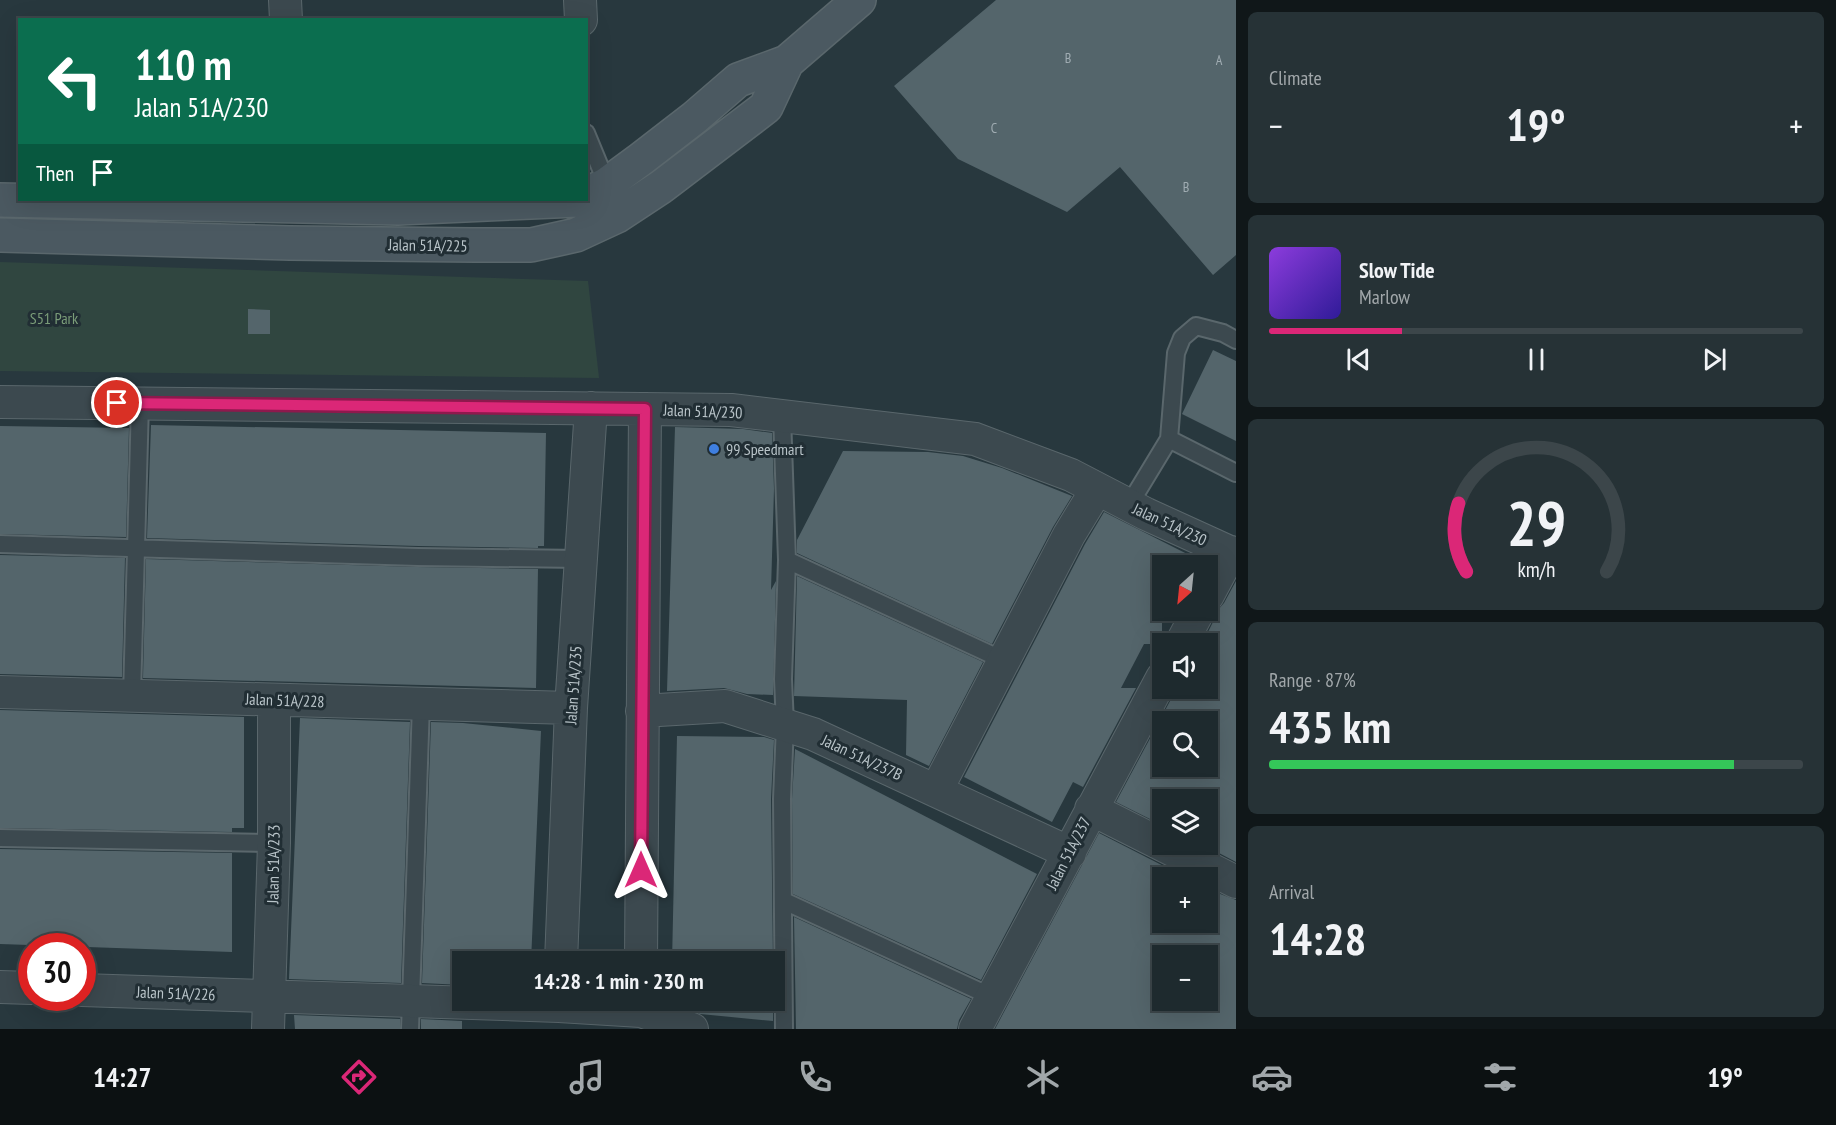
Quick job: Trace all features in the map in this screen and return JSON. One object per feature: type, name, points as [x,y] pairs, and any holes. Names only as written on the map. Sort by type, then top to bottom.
[{"type":"street","points":[[285,0],[286,18]]},
{"type":"street","points":[[580,0],[581,18]]},
{"type":"street","name":"Jalan 51A/225","points":[[597,189],[694,118],[738,80],[787,62],[859,0]]},
{"type":"street","name":"Jalan 51A/225","points":[[0,235],[290,243],[531,245],[576,235],[617,216],[661,187],[766,107],[787,62]]},
{"type":"street","points":[[0,200],[18,200]]},
{"type":"street","points":[[99,201],[296,203],[398,208],[529,201]]},
{"type":"street","name":"Jalan 51A/230","points":[[0,402],[731,410],[975,439],[1071,475],[1233,554]]},
{"type":"street","name":"Jalan 51A/235","points":[[561,951],[571,708],[591,408]]},
{"type":"street","points":[[641,951],[645,409]]},
{"type":"street","points":[[936,791],[1070,534],[1097,489]]},
{"type":"street","points":[[1218,579],[1233,554]]},
{"type":"street","name":"Jalan 51A/228","points":[[0,692],[571,708]]},
{"type":"street","name":"Jalan 51A/237","points":[[975,1029],[1152,696]]},
{"type":"street","name":"Jalan 51A/233","points":[[268,1029],[274,843],[274,700]]},
{"type":"street","name":"Jalan 51A/237B","points":[[642,711],[725,706],[813,734],[1070,853]]},
{"type":"street","points":[[1091,808],[1236,882]]},
{"type":"street","points":[[0,987],[18,988]]},
{"type":"street","name":"Jalan 51A/226","points":[[96,990],[269,996],[410,1015],[559,1012]]},
{"type":"street","name":"Jalan 51A/226","points":[[652,1011],[692,1029]]},
{"type":"lane","points":[[588,143],[597,189]]},
{"type":"lane","points":[[1129,505],[1169,439],[1176,353],[1182,338],[1196,326],[1223,333],[1236,340]]},
{"type":"lane","points":[[132,696],[140,403]]},
{"type":"lane","points":[[782,416],[787,560],[782,799],[784,1029]]},
{"type":"lane","points":[[1169,439],[1236,473]]},
{"type":"lane","points":[[0,544],[418,557],[581,559]]},
{"type":"lane","points":[[787,560],[1005,661]]},
{"type":"lane","points":[[410,1015],[421,704]]},
{"type":"lane","points":[[0,838],[274,843]]},
{"type":"lane","points":[[784,901],[992,998]]},
{"type":"green space","name":"S51 Park","points":[[0,262],[588,281],[599,378],[0,371]]},
{"type":"building","points":[[996,0],[1236,0],[1236,255],[1213,275],[1120,167],[1067,212],[958,159],[894,86]]},
{"type":"building","points":[[248,309],[270,310],[270,334],[248,334]]},
{"type":"building","points":[[1213,350],[1236,361],[1236,441],[1182,414]]},
{"type":"building","points":[[151,425],[546,433],[544,546],[538,546],[538,548],[418,546],[147,538]]},
{"type":"building","points":[[0,426],[129,428],[126,537],[0,534]]},
{"type":"building","points":[[675,427],[743,429],[772,433],[774,489],[771,590],[776,581],[773,695],[747,694],[724,688],[667,691]]},
{"type":"building","points":[[843,451],[928,452],[963,456],[1002,468],[1072,496],[1053,527],[992,644],[797,553],[797,540]]},
{"type":"building","points":[[1104,512],[1189,555],[1152,555],[1152,621],[1162,621],[1162,633],[1152,633],[1152,644],[1144,644],[1121,688],[1136,688],[1083,787],[1073,782],[1052,822],[964,777],[1085,544]]},
{"type":"building","points":[[0,555],[125,558],[122,677],[0,674]]},
{"type":"building","points":[[146,559],[538,569],[536,688],[143,678]]},
{"type":"building","points":[[797,576],[983,662],[929,766],[906,755],[907,700],[794,696]]},
{"type":"building","points":[[1236,581],[1236,862],[1218,852],[1218,789],[1152,789],[1152,820],[1116,802],[1152,735],[1152,777],[1218,777],[1218,711],[1165,711],[1171,699],[1218,699],[1218,633],[1208,633],[1214,621],[1218,621],[1218,610]]},
{"type":"building","points":[[0,710],[244,717],[244,828],[232,828],[232,832],[0,828]]},
{"type":"building","points":[[300,718],[410,722],[401,983],[289,979]]},
{"type":"building","points":[[431,722],[541,731],[531,951],[452,951],[452,984],[422,983]]},
{"type":"building","points":[[677,736],[764,737],[774,740],[771,799],[773,951],[672,951]]},
{"type":"building","points":[[795,749],[1037,874],[981,980],[793,894],[792,799]]},
{"type":"building","points":[[1099,833],[1165,867],[1152,867],[1152,933],[1218,933],[1218,893],[1236,900],[1236,1029],[995,1029]]},
{"type":"building","points":[[0,849],[232,853],[232,952],[96,947],[96,933],[18,933],[18,945],[0,944]]},
{"type":"building","points":[[794,917],[971,999],[959,1020],[957,1029],[796,1029]]},
{"type":"building","points":[[693,1011],[773,1011],[773,1021],[700,1014]]},
{"type":"building","points":[[294,1015],[400,1019],[400,1029],[295,1029]]},
{"type":"building","points":[[421,1019],[462,1021],[462,1029],[421,1029]]},
{"type":"place","name":"99 Speedmart","points":[[714,449]]},
{"type":"route","points":[[117,403],[645,409],[641,870]]}]
